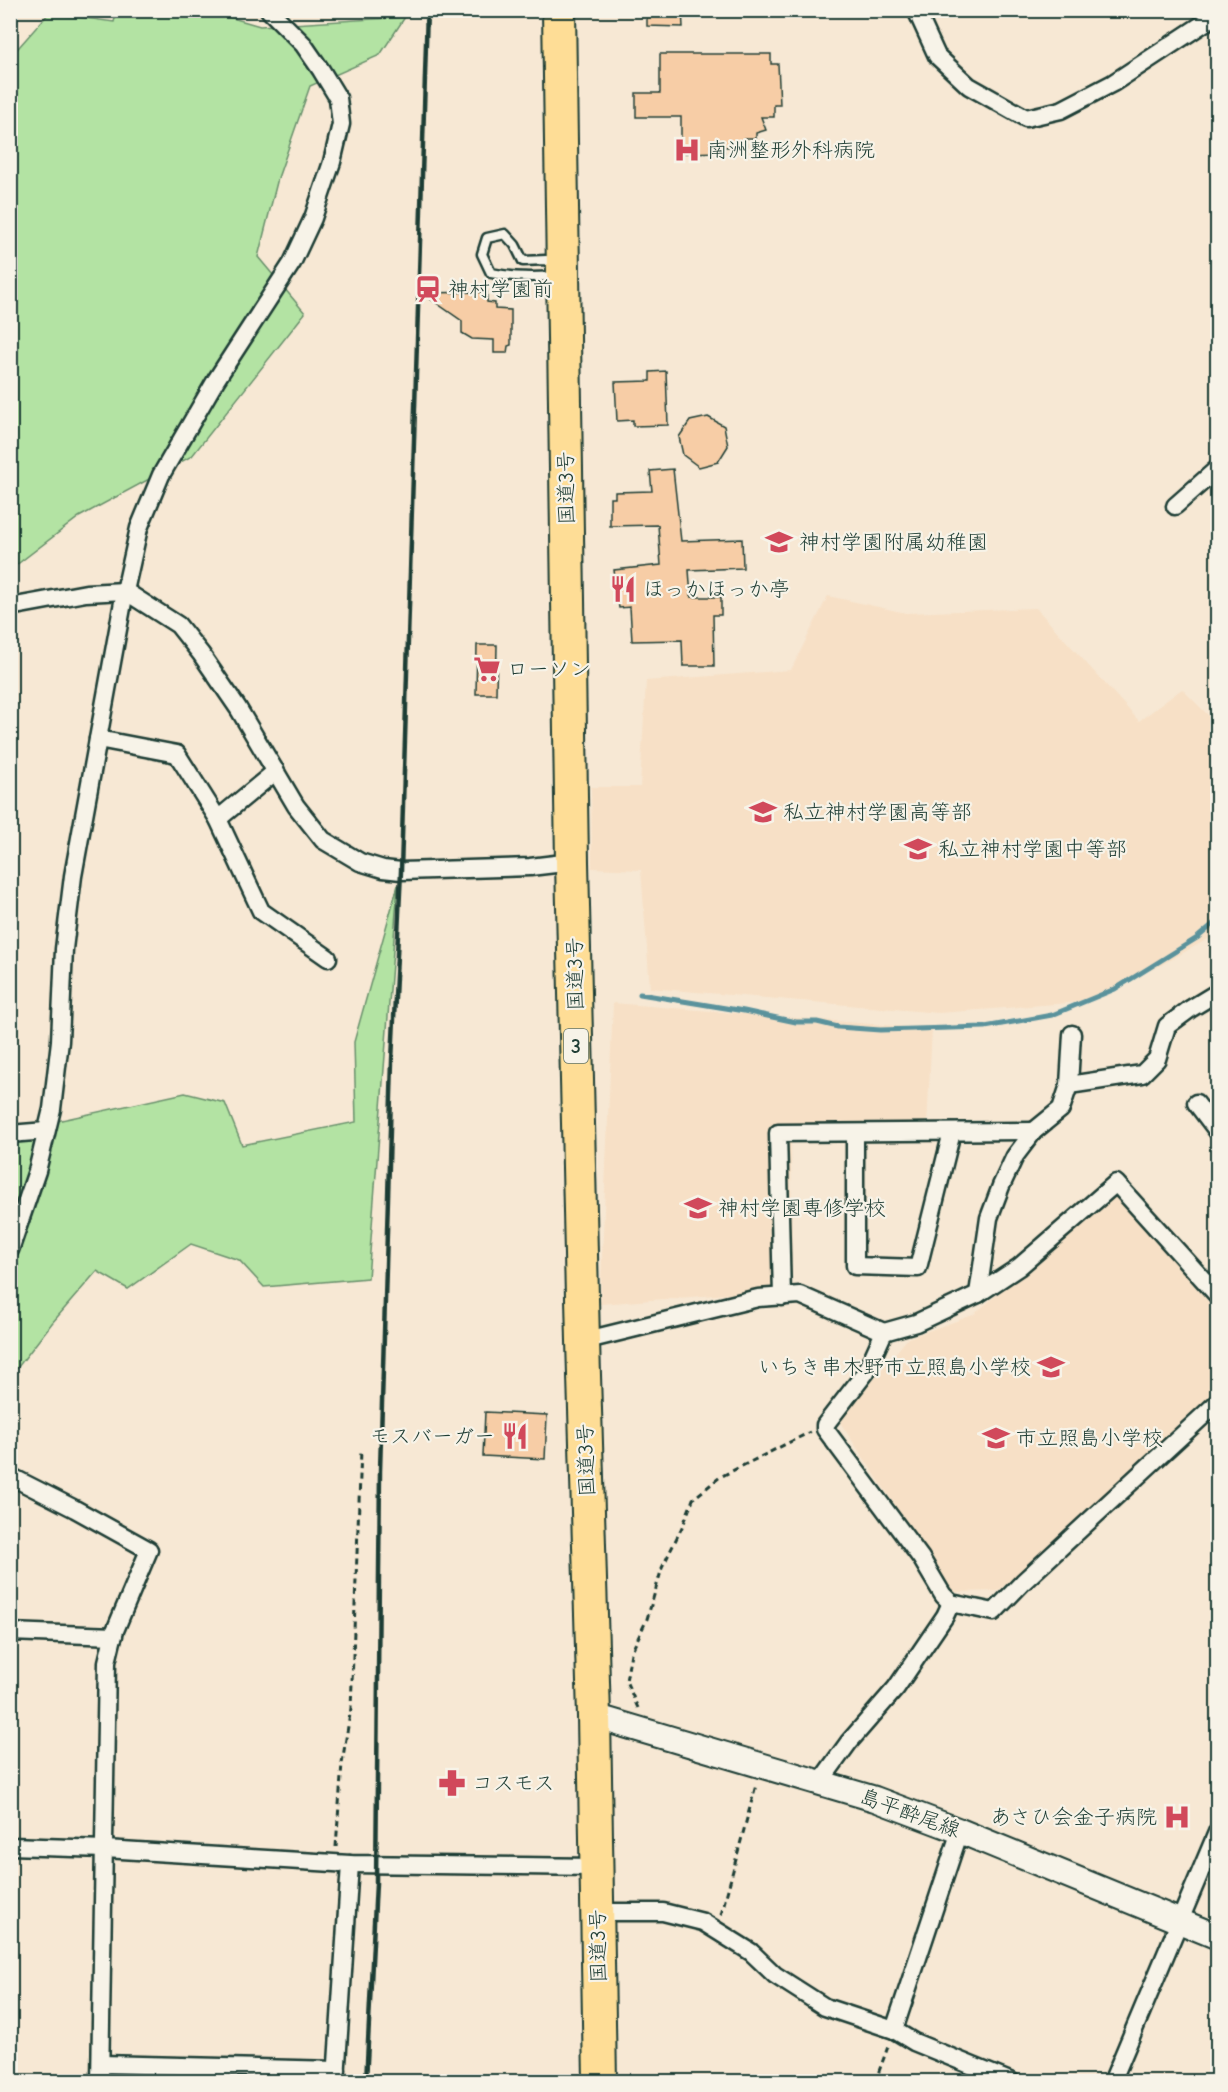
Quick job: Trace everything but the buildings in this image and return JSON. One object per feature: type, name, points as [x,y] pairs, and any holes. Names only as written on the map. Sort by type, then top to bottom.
[{"type":"highway","name":"国道3号","points":[[559,10],[572,862],[582,1341],[594,1716],[600,2082]]},
{"type":"main road","name":"島平酔尾線","points":[[594,1716],[875,1799],[960,1831],[1218,1937]]},
{"type":"street","points":[[10,1250],[37,1171],[52,1109],[60,1041],[64,949],[73,876],[125,591],[140,528],[160,475],[216,380],[292,263],[313,218],[332,162],[341,124],[338,98],[303,44],[269,10]]},
{"type":"street","points":[[916,10],[937,56],[969,86],[1026,118],[1060,110],[1113,83],[1218,14]]},
{"type":"street","points":[[1175,506],[1218,468]]},
{"type":"street","points":[[10,607],[86,593],[125,591],[178,625],[238,708],[297,806],[323,840],[360,862],[383,869],[401,871],[530,867],[572,862]]},
{"type":"street","points":[[98,739],[177,754],[218,819],[261,911],[328,958]]},
{"type":"street","points":[[218,819],[276,771]]},
{"type":"street","points":[[1069,1085],[1142,1074],[1157,1059],[1167,1026],[1218,992]]},
{"type":"street","points":[[978,1294],[989,1218],[1015,1156],[1034,1131],[1061,1109],[1069,1085],[1072,1034]]},
{"type":"street","points":[[1196,1103],[1218,1132]]},
{"type":"street","points":[[10,1134],[46,1131]]},
{"type":"street","points":[[782,1297],[778,1133],[1034,1131]]},
{"type":"street","points":[[855,1132],[855,1266],[918,1268],[952,1132]]},
{"type":"street","points":[[582,1341],[758,1298],[800,1295],[884,1332],[916,1323],[978,1294],[1019,1267],[1116,1183],[1216,1290]]},
{"type":"street","points":[[884,1332],[866,1372],[825,1425],[825,1429],[921,1558],[951,1604],[994,1612],[1031,1574],[1218,1402]]},
{"type":"street","points":[[10,1476],[149,1550],[114,1636],[107,1662],[100,2082]]},
{"type":"street","points":[[820,1782],[849,1742],[896,1688],[951,1604]]},
{"type":"street","points":[[10,1632],[114,1636]]},
{"type":"street","points":[[1112,2082],[1218,1830]]},
{"type":"street","points":[[894,2030],[960,1831]]},
{"type":"street","points":[[10,1846],[105,1849],[343,1864],[596,1867]]},
{"type":"street","points":[[101,2064],[337,2076],[343,1864]]},
{"type":"street","points":[[597,1912],[663,1912],[702,1923],[751,1952],[775,1975],[825,2007],[894,2030],[914,2042],[1012,2082]]},
{"type":"lane","points":[[505,234],[515,245],[523,261],[546,260],[563,275],[535,278],[491,273],[482,254],[487,238],[505,234]]},
{"type":"path","points":[[649,1732],[626,1681],[631,1653],[647,1619],[662,1568],[684,1524],[693,1499],[720,1477],[825,1425]]},
{"type":"path","points":[[343,1864],[342,1763],[351,1708],[361,1450]]},
{"type":"path","points":[[716,1931],[762,1765]]},
{"type":"path","points":[[875,2082],[894,2030]]},
{"type":"shaded area","points":[[828,596],[906,613],[1036,608],[1139,721],[1182,689],[1217,724],[1217,934],[1161,965],[1082,1002],[939,1013],[650,988],[641,870],[592,868],[591,787],[640,787],[646,681],[791,670]]},
{"type":"shaded area","name":"神村学園専修学校","points":[[613,1003],[932,1029],[927,1126],[791,1125],[792,1289],[600,1304]]},
{"type":"shaded area","name":"いちき串木野市立照島小学校","points":[[1116,1194],[1217,1312],[1217,1397],[998,1591],[953,1592],[839,1421],[908,1338],[973,1315]]},
{"type":"green space","points":[[117,11],[208,11],[260,26],[405,17],[380,55],[310,86],[278,178],[258,257],[305,313],[192,456],[79,517],[11,569],[11,56],[49,13],[114,22]]},
{"type":"green space","points":[[398,885],[368,1278],[264,1287],[239,1260],[191,1244],[128,1289],[97,1271],[52,1323],[11,1376],[11,1284],[18,1265],[11,1261],[11,1131],[185,1093],[225,1103],[242,1145],[356,1122],[354,1042]]},
{"type":"waterway","points":[[640,994],[796,1022],[817,1022],[838,1027],[880,1030],[985,1027],[1052,1015],[1115,989],[1197,938],[1218,920]]},
{"type":"railway","points":[[366,2082],[376,1883],[380,1471],[427,10]]},
{"type":"place","name":"南洲整形外科病院","points":[[687,150]]},
{"type":"place","name":"神村学園前","points":[[428,289]]},
{"type":"place","name":"神村学園附属幼稚園","points":[[779,542]]},
{"type":"place","name":"ほっかほっか亭","points":[[623,589]]},
{"type":"place","name":"ローソン","points":[[487,669]]},
{"type":"place","name":"私立神村学園高等部","points":[[763,812]]},
{"type":"place","name":"私立神村学園中等部","points":[[918,849]]},
{"type":"place","name":"神村学園専修学校","points":[[698,1208]]},
{"type":"place","name":"いちき串木野市立照島小学校","points":[[1051,1367]]},
{"type":"place","name":"モスバーガー","points":[[515,1436]]},
{"type":"place","name":"市立照島小学校","points":[[996,1438]]},
{"type":"place","name":"コスモス","points":[[452,1783]]},
{"type":"place","name":"あさひ会金子病院","points":[[1177,1817]]}]
